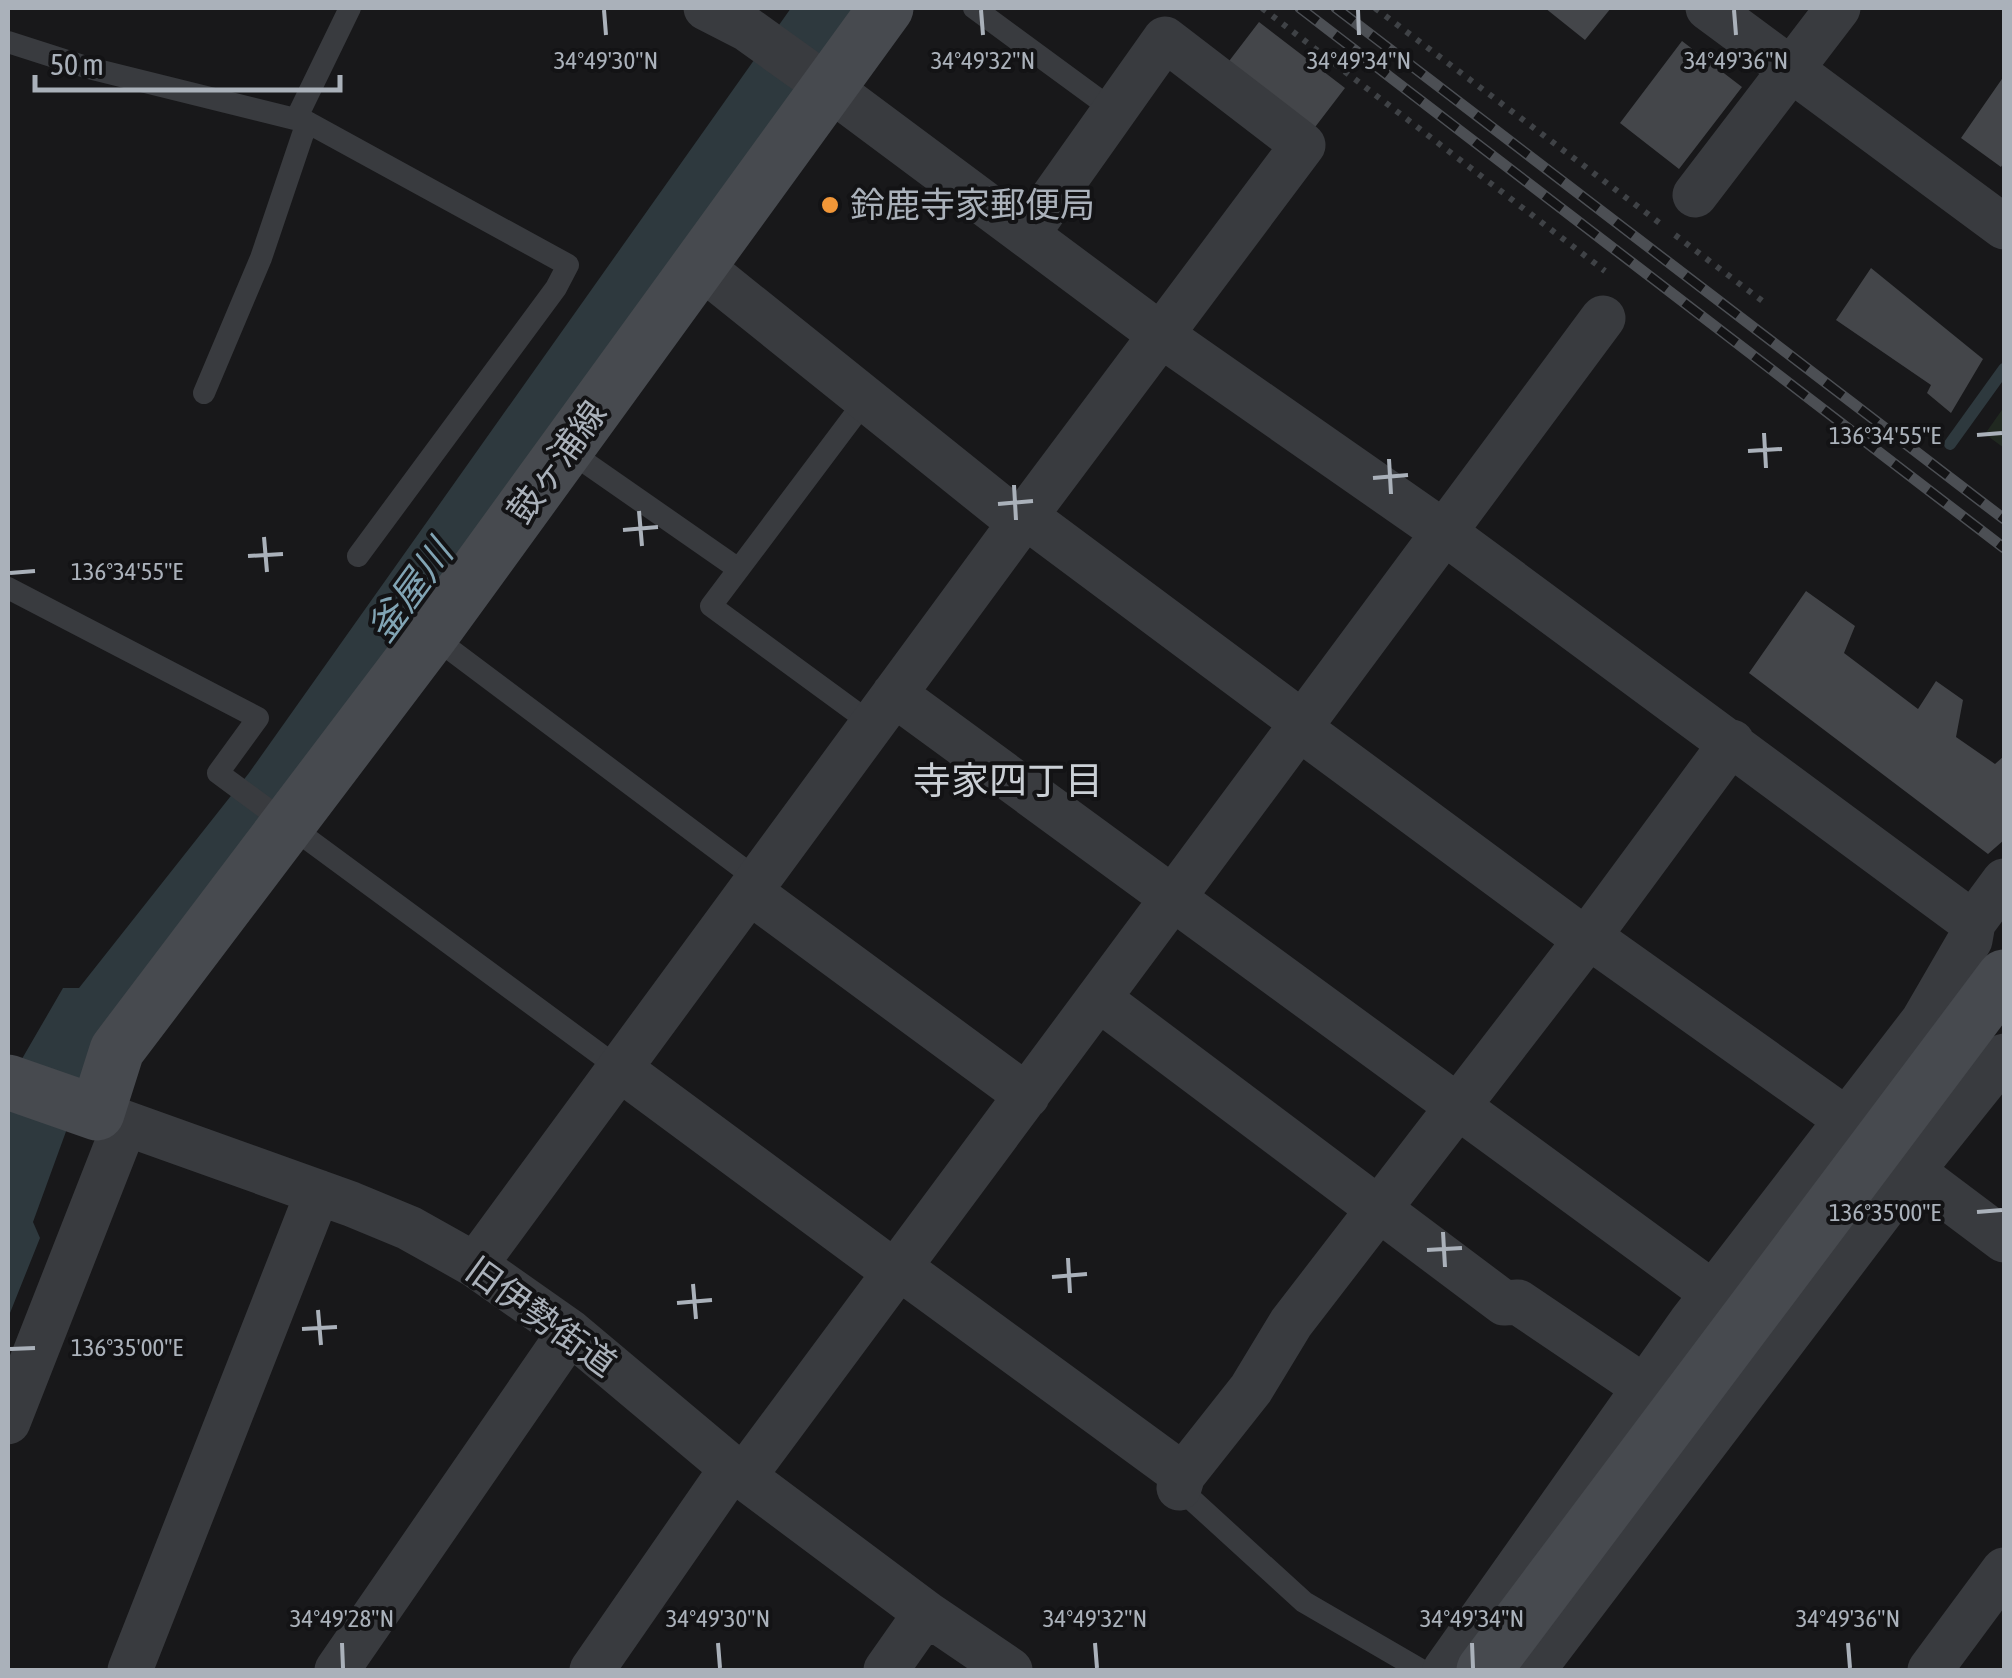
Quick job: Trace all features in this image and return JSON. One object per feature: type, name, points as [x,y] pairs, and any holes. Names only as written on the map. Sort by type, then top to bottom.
[{"type":"main road","name":"鼓ヶ浦線","points":[[102,1115],[117,1050],[432,635],[886,8]]},
{"type":"main road","points":[[1484,1670],[1856,1178],[1988,952]]},
{"type":"main road","name":"旧伊勢街道","points":[[8,1082],[102,1115]]},
{"type":"street","points":[[706,8],[747,30],[828,87],[1161,336],[1445,533],[1732,742],[1988,952]]},
{"type":"street","points":[[1708,8],[2004,228]]},
{"type":"street","points":[[1695,195],[1838,8]]},
{"type":"street","points":[[475,1265],[1022,520],[1303,146],[1165,39],[1027,234]]},
{"type":"street","points":[[698,266],[865,402],[1022,520],[1587,938],[1848,1120]]},
{"type":"street","points":[[592,1670],[738,1472],[898,1271],[1603,318]]},
{"type":"street","points":[[883,709],[1173,898],[1714,1294]]},
{"type":"street","points":[[620,1069],[1181,1482],[1251,1390],[1291,1323],[1587,938],[1732,742]]},
{"type":"street","points":[[1445,1670],[1690,1322],[1922,1021],[1988,952],[2004,880]]},
{"type":"street","points":[[754,886],[1027,1096]]},
{"type":"street","points":[[1099,999],[1504,1303],[1518,1302],[1644,1387]]},
{"type":"street","points":[[1534,1670],[1912,1171],[2004,1056]]},
{"type":"street","points":[[8,1422],[102,1115]]},
{"type":"street","name":"旧伊勢街道","points":[[102,1115],[409,1228],[475,1265],[570,1332],[738,1472],[926,1614],[1010,1670]]},
{"type":"street","points":[[1912,1171],[2004,1240]]},
{"type":"street","points":[[130,1670],[318,1192]]},
{"type":"street","points":[[337,1670],[570,1332]]},
{"type":"street","points":[[1930,1670],[2004,1570]]},
{"type":"street","points":[[886,1670],[926,1614]]},
{"type":"lane","points":[[204,393],[260,258],[301,121],[350,8]]},
{"type":"lane","points":[[974,8],[1113,110]]},
{"type":"lane","points":[[8,42],[89,68],[301,121],[568,264],[556,288],[358,556]]},
{"type":"lane","points":[[865,402],[712,606],[883,709]]},
{"type":"lane","points":[[566,449],[737,568]]},
{"type":"lane","points":[[8,588],[258,718],[218,773],[620,1069]]},
{"type":"lane","points":[[432,635],[754,886]]},
{"type":"lane","points":[[1181,1482],[1304,1602],[1421,1670]]},
{"type":"path","points":[[1262,8],[1605,271]]},
{"type":"path","points":[[1375,8],[1764,303]]},
{"type":"path","points":[[1286,43],[1294,32]]},
{"type":"shaded area","points":[[2004,407],[2004,448],[1985,434]]},
{"type":"water","name":"釜屋川","points":[[791,8],[865,8],[68,1126],[33,1222],[40,1238],[8,1318],[8,1083],[63,988],[79,988],[249,773]]},
{"type":"building","points":[[1545,8],[1611,8],[1585,40]]},
{"type":"building","points":[[1259,22],[1345,88],[1309,135],[1223,69]]},
{"type":"building","points":[[1682,41],[1742,87],[1679,169],[1620,123]]},
{"type":"building","points":[[2004,76],[2004,162],[2001,167],[1961,138]]},
{"type":"building","points":[[1871,268],[1983,359],[1951,413],[1927,393],[1931,385],[1836,320]]},
{"type":"building","points":[[1806,591],[1855,626],[1844,653],[1918,709],[1936,681],[1963,700],[1956,737],[1995,764],[2004,756],[2004,840],[1988,854],[1749,673]]},
{"type":"waterway","points":[[1950,444],[2004,369]]},
{"type":"railway","points":[[1300,8],[2004,548]]},
{"type":"railway","points":[[1336,8],[2004,519]]},
{"type":"place","name":"鈴鹿寺家郵便局","points":[[830,205]]},
{"type":"district","name":"寺家四丁目","points":[[1008,781]]}]
